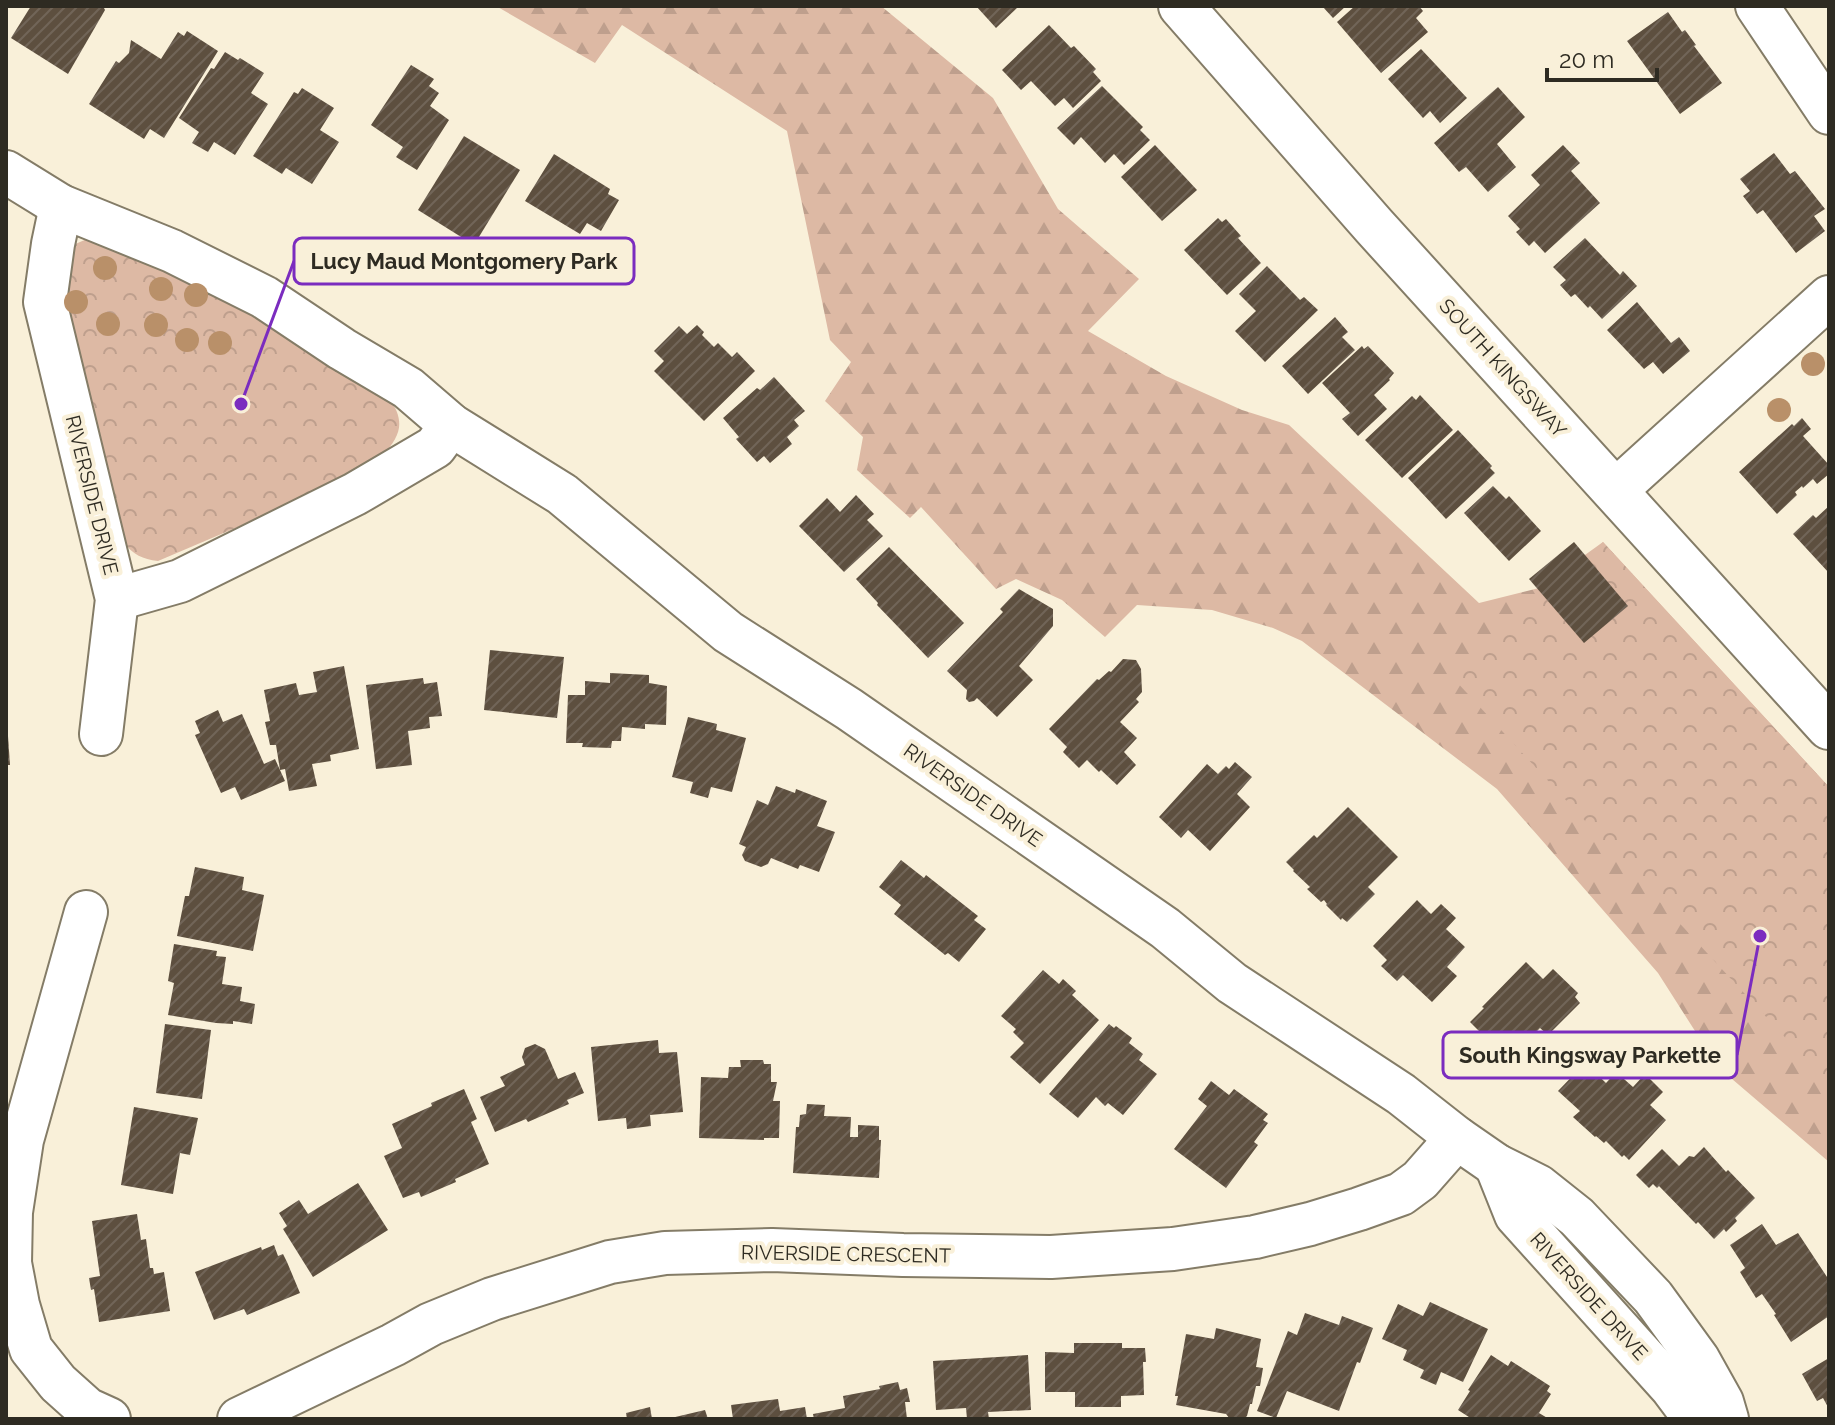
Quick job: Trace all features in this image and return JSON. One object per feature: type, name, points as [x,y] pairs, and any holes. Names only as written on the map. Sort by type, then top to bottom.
[{"type":"street","name":"SOUTH KINGSWAY","points":[[1181,6],[1374,226],[1829,727]]},
{"type":"street","points":[[1757,6],[1829,113]]},
{"type":"street","name":"RIVERSIDE DRIVE","points":[[6,172],[61,206],[172,251],[264,297],[408,388],[451,425],[562,494],[728,632],[849,709],[1128,902],[1232,983],[1401,1094],[1496,1165],[1538,1186],[1577,1217],[1653,1297],[1698,1359],[1722,1402],[1727,1419]]},
{"type":"street","name":"RIVERSIDE DRIVE","points":[[61,206],[45,302],[117,599],[180,581],[355,494],[435,447],[451,425]]},
{"type":"street","points":[[1615,491],[1829,297]]},
{"type":"street","points":[[101,734],[117,599]]},
{"type":"street","points":[[86,912],[22,1140],[11,1212],[10,1263],[31,1349],[58,1383],[87,1409],[109,1419]]},
{"type":"street","name":"RIVERSIDE CRESCENT","points":[[239,1419],[431,1324],[492,1299],[610,1262],[665,1253],[772,1250],[1051,1257],[1173,1249],[1255,1237],[1310,1224],[1401,1194],[1420,1180],[1457,1138]]},
{"type":"street","name":"RIVERSIDE DRIVE","points":[[1496,1165],[1516,1215],[1671,1387],[1695,1419]]},
{"type":"green space","points":[[496,6],[881,6],[993,98],[1058,209],[1139,279],[1088,331],[1166,376],[1242,410],[1289,425],[1479,603],[1539,588],[1603,542],[1829,787],[1829,1162],[1718,1067],[1658,973],[1497,789],[1302,641],[1273,628],[1212,610],[1137,605],[1105,637],[1062,600],[1016,579],[996,589],[921,507],[910,518],[857,470],[863,437],[825,401],[851,362],[830,340],[787,131],[622,25],[595,63]]},
{"type":"green space","points":[[87,239],[199,276],[389,397],[399,421],[394,441],[382,456],[271,513],[158,561],[135,553],[123,542],[58,273],[73,245]]},
{"type":"green space","points":[[1603,542],[1829,787],[1829,1085],[1454,679]]},
{"type":"building","points":[[31,6],[103,6],[105,10],[68,74],[11,38]]},
{"type":"building","points":[[976,6],[1019,6],[996,28]]},
{"type":"building","points":[[1322,6],[1346,6],[1333,18]]},
{"type":"building","points":[[1355,6],[1419,6],[1423,11],[1416,18],[1428,32],[1381,73],[1337,22]]},
{"type":"building","points":[[1668,12],[1682,32],[1685,30],[1722,83],[1680,114],[1627,41]]},
{"type":"building","points":[[1049,25],[1096,69],[1093,72],[1101,81],[1073,108],[1064,98],[1055,106],[1031,81],[1021,90],[1002,70]]},
{"type":"building","points":[[187,31],[218,51],[164,138],[150,129],[144,139],[89,104],[116,61],[119,63],[129,53],[131,40],[161,59],[178,32],[184,36]]},
{"type":"building","points":[[1421,49],[1467,98],[1440,123],[1430,111],[1423,118],[1388,79]]},
{"type":"building","points":[[225,52],[264,73],[251,93],[268,104],[235,155],[214,142],[208,152],[192,143],[199,132],[179,118]]},
{"type":"building","points":[[411,65],[434,79],[429,86],[439,93],[430,106],[449,120],[417,170],[396,157],[403,147],[371,125]]},
{"type":"building","points":[[1102,86],[1143,127],[1140,130],[1150,140],[1124,165],[1114,154],[1105,163],[1081,137],[1074,145],[1057,128]]},
{"type":"building","points":[[1498,87],[1525,117],[1497,144],[1516,167],[1488,192],[1466,167],[1459,172],[1434,143]]},
{"type":"building","points":[[302,88],[334,108],[320,130],[339,142],[312,184],[286,168],[282,174],[253,156],[294,92],[298,94]]},
{"type":"building","points":[[464,136],[520,170],[474,245],[418,210]]},
{"type":"building","points":[[1155,145],[1197,190],[1162,221],[1121,177]]},
{"type":"building","points":[[1563,145],[1580,163],[1571,171],[1600,203],[1545,253],[1534,241],[1529,246],[1516,232],[1520,229],[1508,216],[1540,185],[1531,175]]},
{"type":"building","points":[[1774,153],[1790,174],[1795,171],[1825,209],[1814,216],[1825,231],[1796,253],[1763,210],[1757,214],[1743,196],[1750,191],[1740,179]]},
{"type":"building","points":[[554,154],[610,189],[608,194],[619,200],[601,231],[587,223],[580,234],[525,201]]},
{"type":"building","points":[[1218,218],[1222,222],[1226,219],[1241,236],[1238,238],[1261,263],[1227,295],[1184,250]]},
{"type":"building","points":[[1585,238],[1620,275],[1623,271],[1637,286],[1602,319],[1575,294],[1571,297],[1560,285],[1566,280],[1553,267]]},
{"type":"building","points":[[1267,266],[1300,300],[1304,297],[1318,310],[1265,362],[1235,331],[1256,311],[1239,294]]},
{"type":"building","points":[[1637,302],[1671,343],[1679,337],[1690,351],[1663,374],[1653,362],[1644,369],[1607,330]]},
{"type":"building","points":[[1335,317],[1348,332],[1342,337],[1355,350],[1308,394],[1282,366]]},
{"type":"building","points":[[697,325],[714,347],[718,343],[732,357],[737,352],[755,371],[704,421],[654,371],[664,361],[654,351],[679,326],[687,334]]},
{"type":"building","points":[[1362,346],[1364,349],[1368,346],[1394,373],[1374,395],[1387,409],[1358,436],[1342,419],[1350,413],[1322,383]]},
{"type":"building","points":[[774,377],[805,411],[794,420],[799,426],[787,437],[792,444],[770,463],[764,456],[757,462],[736,439],[739,437],[723,418]]},
{"type":"building","points":[[1420,395],[1453,430],[1402,478],[1365,440],[1412,396],[1416,400]]},
{"type":"building","points":[[1802,418],[1811,429],[1803,436],[1829,465],[1829,474],[1817,484],[1813,479],[1802,486],[1777,514],[1739,472]]},
{"type":"building","points":[[1458,430],[1495,473],[1446,519],[1408,478]]},
{"type":"building","points":[[1493,486],[1506,499],[1509,496],[1541,531],[1509,561],[1464,513]]},
{"type":"building","points":[[856,495],[874,514],[867,520],[883,536],[844,572],[799,526],[827,498],[840,512]]},
{"type":"building","points":[[1829,506],[1829,573],[1793,534],[1813,515],[1816,518]]},
{"type":"building","points":[[1574,542],[1628,606],[1584,643],[1529,579]]},
{"type":"building","points":[[889,547],[964,623],[928,658],[856,579]]},
{"type":"building","points":[[1019,589],[1053,609],[1053,626],[1019,666],[1033,680],[997,717],[977,698],[969,702],[966,699],[967,690],[947,671],[1003,612],[1000,609]]},
{"type":"building","points":[[490,650],[564,657],[557,718],[484,710]]},
{"type":"building","points":[[1123,659],[1136,660],[1141,669],[1142,692],[1136,699],[1139,702],[1120,722],[1137,738],[1124,752],[1136,765],[1117,785],[1087,760],[1079,768],[1063,752],[1067,747],[1049,729],[1097,679],[1111,672]]},
{"type":"building","points":[[344,666],[359,749],[330,755],[331,761],[312,764],[317,786],[289,791],[285,769],[280,770],[276,745],[270,745],[265,722],[270,721],[264,690],[296,683],[299,695],[317,692],[313,672]]},
{"type":"building","points":[[610,673],[649,675],[649,683],[667,686],[666,725],[645,724],[645,729],[622,727],[621,741],[612,741],[611,748],[566,743],[568,695],[585,695],[585,681],[610,683]]},
{"type":"building","points":[[423,678],[424,684],[437,682],[442,716],[429,717],[430,728],[408,731],[412,765],[376,769],[366,685]]},
{"type":"building","points":[[218,710],[223,722],[242,714],[264,764],[275,759],[285,781],[241,800],[235,787],[221,793],[195,735],[200,733],[195,721]]},
{"type":"building","points":[[688,717],[717,724],[716,730],[746,738],[732,792],[711,787],[708,798],[690,793],[693,782],[672,777]]},
{"type":"building","points":[[8,736],[10,765],[6,765]]},
{"type":"building","points":[[1235,762],[1252,777],[1237,794],[1250,807],[1210,851],[1188,830],[1181,838],[1159,817],[1207,764],[1218,774]]},
{"type":"building","points":[[776,786],[795,793],[796,789],[827,801],[817,826],[835,832],[819,872],[800,865],[798,869],[771,858],[768,864],[761,867],[745,861],[742,855],[746,847],[739,844],[757,800],[768,805]]},
{"type":"building","points":[[1348,807],[1398,857],[1368,887],[1375,894],[1347,922],[1307,889],[1310,887],[1286,862],[1314,835],[1317,838]]},
{"type":"building","points":[[901,860],[924,878],[926,875],[978,916],[974,920],[986,929],[959,962],[948,953],[945,955],[894,914],[901,905],[879,887]]},
{"type":"building","points":[[195,867],[244,877],[242,890],[264,895],[253,951],[177,936]]},
{"type":"building","points":[[1417,900],[1431,914],[1441,904],[1456,918],[1446,929],[1465,947],[1447,967],[1457,976],[1432,1002],[1403,975],[1397,981],[1381,966],[1387,960],[1373,946]]},
{"type":"building","points":[[174,944],[217,951],[216,956],[226,957],[222,984],[242,987],[240,1001],[255,1004],[252,1024],[233,1021],[233,1024],[216,1023],[168,1015],[174,983],[168,981]]},
{"type":"building","points":[[1526,962],[1543,979],[1553,969],[1578,993],[1575,997],[1580,1003],[1548,1035],[1540,1028],[1508,1061],[1502,1055],[1492,1065],[1472,1051],[1475,1048],[1469,1041],[1479,1031],[1470,1022]]},
{"type":"building","points":[[1043,970],[1059,984],[1063,979],[1076,991],[1072,995],[1099,1020],[1040,1084],[1010,1057],[1024,1043],[1013,1032],[1016,1029],[1001,1016]]},
{"type":"building","points":[[165,1024],[211,1030],[202,1099],[156,1093]]},
{"type":"building","points":[[1109,1024],[1132,1038],[1129,1043],[1143,1054],[1139,1060],[1157,1074],[1123,1115],[1108,1103],[1105,1106],[1096,1097],[1078,1118],[1049,1094]]},
{"type":"building","points":[[658,1040],[659,1053],[677,1052],[683,1112],[650,1115],[651,1126],[627,1129],[626,1118],[598,1121],[591,1047]]},
{"type":"building","points":[[535,1044],[545,1049],[558,1079],[575,1072],[584,1093],[567,1100],[569,1104],[528,1122],[526,1119],[495,1132],[480,1097],[505,1086],[500,1077],[525,1065],[522,1057],[525,1048]]},
{"type":"building","points":[[740,1060],[763,1060],[764,1064],[771,1064],[771,1082],[777,1082],[773,1101],[780,1101],[779,1138],[699,1138],[701,1077],[728,1078],[729,1067],[741,1067]]},
{"type":"building","points":[[1585,1063],[1606,1083],[1616,1072],[1633,1087],[1645,1074],[1663,1092],[1650,1105],[1666,1120],[1629,1160],[1574,1118],[1580,1111],[1558,1091]]},
{"type":"building","points":[[1211,1081],[1229,1095],[1234,1089],[1268,1114],[1263,1120],[1268,1123],[1254,1142],[1258,1145],[1226,1188],[1174,1149],[1207,1106],[1198,1099]]},
{"type":"building","points":[[464,1089],[477,1119],[471,1122],[489,1164],[421,1197],[419,1192],[403,1198],[384,1156],[402,1148],[392,1124]]},
{"type":"building","points":[[807,1104],[825,1105],[824,1116],[851,1117],[850,1137],[858,1137],[858,1125],[879,1126],[879,1178],[793,1173],[796,1127],[799,1127],[800,1115],[806,1114]]},
{"type":"building","points":[[134,1107],[198,1118],[190,1155],[180,1153],[173,1194],[121,1185]]},
{"type":"building","points":[[1704,1147],[1755,1198],[1726,1232],[1724,1229],[1714,1239],[1659,1186],[1657,1188],[1653,1184],[1649,1188],[1636,1175],[1662,1149],[1679,1166]]},
{"type":"building","points":[[358,1183],[388,1230],[313,1277],[283,1229],[287,1226],[279,1213],[299,1200],[308,1214]]},
{"type":"building","points":[[137,1214],[141,1240],[146,1239],[150,1268],[153,1268],[154,1274],[164,1272],[170,1311],[99,1322],[94,1289],[91,1290],[89,1278],[100,1276],[92,1221]]},
{"type":"building","points":[[1762,1224],[1776,1245],[1798,1233],[1829,1280],[1829,1316],[1791,1342],[1762,1294],[1756,1298],[1740,1272],[1745,1268],[1730,1245]]},
{"type":"building","points":[[274,1245],[278,1256],[283,1254],[300,1293],[247,1315],[244,1309],[214,1320],[195,1272]]},
{"type":"building","points":[[1430,1302],[1488,1329],[1463,1382],[1441,1372],[1436,1385],[1420,1378],[1424,1370],[1403,1360],[1407,1350],[1382,1339],[1398,1304],[1423,1316]]},
{"type":"building","points":[[1305,1313],[1339,1325],[1342,1316],[1373,1328],[1339,1411],[1287,1391],[1276,1418],[1257,1411],[1288,1331],[1297,1335]]},
{"type":"building","points":[[1216,1328],[1261,1339],[1256,1367],[1263,1368],[1260,1386],[1256,1386],[1244,1419],[1230,1419],[1226,1414],[1176,1405],[1186,1334],[1214,1339]]},
{"type":"building","points":[[1074,1343],[1122,1343],[1122,1348],[1145,1348],[1144,1395],[1121,1396],[1121,1407],[1075,1407],[1075,1392],[1045,1392],[1045,1352],[1074,1353]]},
{"type":"building","points":[[1028,1355],[1031,1410],[988,1412],[989,1419],[967,1419],[966,1408],[936,1410],[933,1361]]},
{"type":"building","points":[[1491,1355],[1508,1366],[1511,1361],[1550,1386],[1547,1391],[1551,1394],[1539,1413],[1549,1419],[1472,1419],[1458,1410]]},
{"type":"building","points":[[1829,1358],[1829,1409],[1823,1398],[1817,1401],[1802,1374]]},
{"type":"building","points":[[898,1382],[900,1390],[907,1388],[910,1402],[905,1402],[907,1419],[814,1419],[813,1414],[845,1408],[843,1396]]},
{"type":"building","points":[[778,1399],[780,1411],[805,1407],[807,1419],[733,1419],[731,1405]]},
{"type":"building","points":[[650,1407],[652,1419],[627,1419],[626,1413]]},
{"type":"building","points":[[705,1410],[708,1419],[671,1419],[671,1418]]},
{"type":"place","name":"Lucy Maud Montgomery Park","points":[[241,404]]},
{"type":"place","name":"South Kingsway Parkette","points":[[1760,936]]}]
